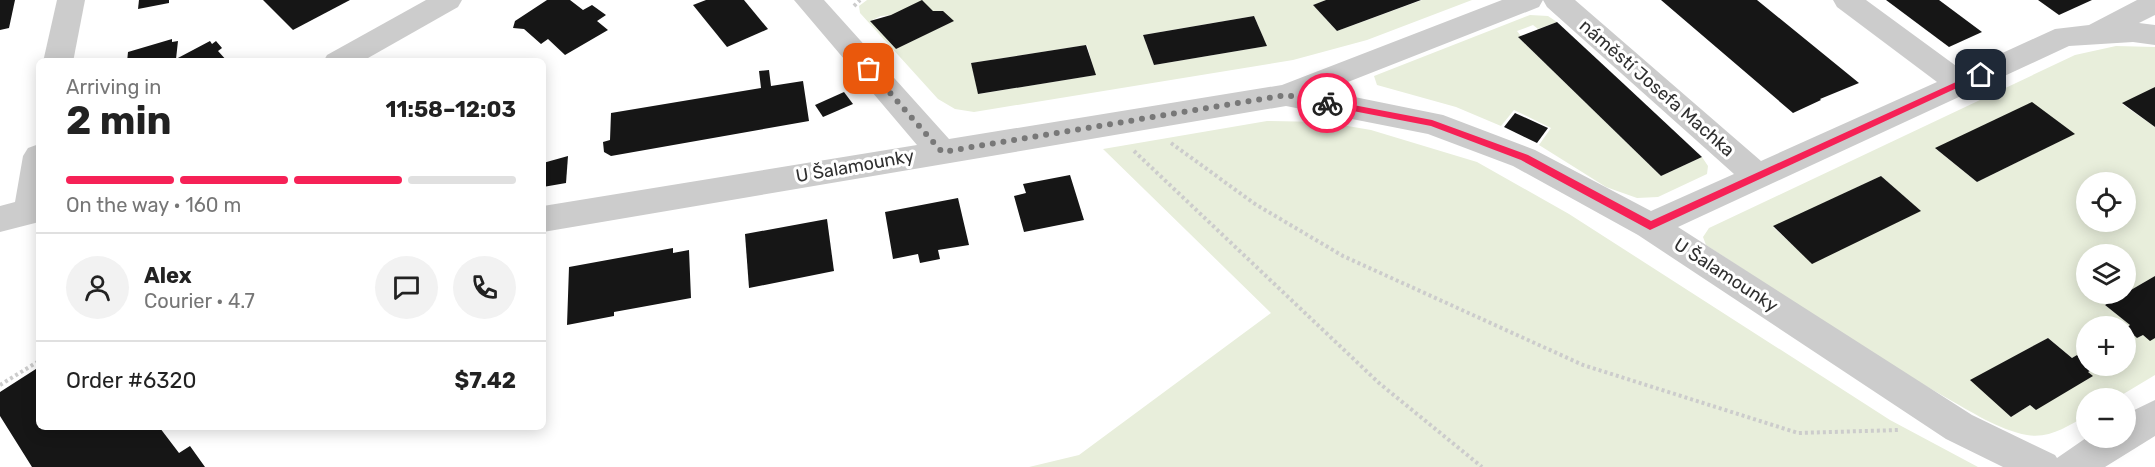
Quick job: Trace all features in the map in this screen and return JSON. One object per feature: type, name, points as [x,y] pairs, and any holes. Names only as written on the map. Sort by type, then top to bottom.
[{"type":"street","points":[[59,58],[71,0]]},
{"type":"street","points":[[344,58],[448,0]]},
{"type":"street","points":[[1286,95],[1529,0]]},
{"type":"street","name":"náměstí Josefa Machka","points":[[1557,0],[1757,176]]},
{"type":"street","points":[[1847,0],[1960,84]]},
{"type":"street","points":[[817,2],[942,152]]},
{"type":"street","points":[[2094,33],[2155,3]]},
{"type":"street","points":[[1650,226],[2065,36],[2094,33],[2144,34]]},
{"type":"street","name":"U Šalamounky","points":[[546,218],[1286,95],[1432,123],[1524,158],[1650,226],[1959,427],[2042,467]]},
{"type":"street","points":[[23,213],[36,167]]},
{"type":"street","points":[[2136,428],[2155,416]]},
{"type":"street","points":[[2072,467],[2103,448]]},
{"type":"path","points":[[1165,139],[1255,204],[1343,256],[1583,365],[1798,433],[1959,427]]},
{"type":"path","points":[[1128,146],[1380,383],[1482,467]]},
{"type":"path","points":[[0,385],[36,363]]},
{"type":"green space","points":[[867,0],[1326,0],[1313,5],[1337,31],[1422,0],[1472,0],[1367,40],[1293,60],[974,112],[955,109],[938,99],[860,13],[859,6]],"holes":[[[940,11],[953,21],[896,49],[870,21],[881,16]],[[1254,16],[1267,46],[1154,65],[1143,35]],[[1087,45],[1095,75],[979,94],[971,63]]]},
{"type":"green space","points":[[1530,15],[1548,16],[1557,22],[1538,29],[1533,25],[1517,31],[1521,36],[1518,37],[1661,176],[1702,157],[1708,166],[1707,174],[1658,197],[1637,198],[1606,187],[1539,145],[1551,128],[1514,110],[1501,126],[1456,107],[1377,85],[1374,76]]},
{"type":"green space","points":[[2116,46],[2155,47],[2155,87],[2122,104],[2155,127],[2155,276],[2136,287],[2136,244],[2076,244],[2076,304],[2107,304],[2105,305],[2119,316],[2076,316],[2076,356],[2072,358],[2048,338],[1971,380],[2011,417],[2030,405],[2036,410],[2083,376],[2136,376],[2136,337],[2143,335],[2155,338],[2155,375],[2133,388],[2076,388],[2076,421],[2051,433],[2035,436],[2016,433],[1985,419],[1914,379],[1706,245],[1703,237],[1709,228],[2075,55]],"holes":[[[2074,134],[1977,182],[1936,149]],[[1881,176],[1920,211],[1812,263],[1773,227]]]},
{"type":"green space","points":[[1267,121],[1324,122],[1371,130],[1477,162],[1569,214],[1890,420],[1978,467],[1029,467],[1079,455],[1271,313],[1103,149]]},
{"type":"building","points":[[0,0],[15,0],[9,28],[0,30]]},
{"type":"building","points":[[139,0],[169,0],[169,3],[138,9]]},
{"type":"building","points":[[263,0],[350,0],[293,30]]},
{"type":"building","points":[[547,0],[570,0],[583,10],[592,5],[606,15],[597,21],[608,30],[565,55],[548,39],[541,44],[524,29],[513,28],[515,21]]},
{"type":"building","points":[[706,0],[744,0],[768,29],[727,47],[693,5]]},
{"type":"building","points":[[922,0],[933,11],[943,11],[954,21],[896,49],[870,21],[891,15]]},
{"type":"building","points":[[1326,0],[1421,0],[1337,31],[1313,5]]},
{"type":"building","points":[[1661,0],[1757,0],[1859,83],[1793,113]]},
{"type":"building","points":[[1886,0],[1939,0],[1982,32],[1949,47]]},
{"type":"building","points":[[2038,0],[2092,0],[2059,15]]},
{"type":"building","points":[[1254,16],[1267,46],[1154,65],[1143,35]]},
{"type":"building","points":[[1557,22],[1702,157],[1661,176],[1518,37]]},
{"type":"building","points":[[172,39],[172,42],[178,41],[176,58],[127,58],[128,52]]},
{"type":"building","points":[[210,41],[212,44],[216,41],[222,48],[218,51],[224,58],[178,58]]},
{"type":"building","points":[[1086,45],[1096,75],[978,94],[971,63]]},
{"type":"building","points":[[769,70],[771,86],[803,81],[809,121],[611,156],[604,152],[603,142],[610,140],[611,113],[761,88],[759,71]]},
{"type":"building","points":[[2155,87],[2155,127],[2122,103]]},
{"type":"building","points":[[844,92],[853,104],[823,117],[815,105]]},
{"type":"building","points":[[2032,102],[2075,134],[1977,182],[1935,148]]},
{"type":"building","points":[[1515,113],[1548,128],[1537,143],[1504,127]]},
{"type":"building","points":[[568,156],[566,183],[546,186],[546,162]]},
{"type":"building","points":[[1070,175],[1084,220],[1024,232],[1014,196],[1026,193],[1023,184]]},
{"type":"building","points":[[1881,176],[1921,211],[1812,264],[1773,226]]},
{"type":"building","points":[[958,198],[969,245],[938,250],[940,259],[920,263],[918,254],[893,259],[885,212]]},
{"type":"building","points":[[827,219],[834,271],[749,288],[745,234]]},
{"type":"building","points":[[673,248],[673,253],[689,250],[691,298],[614,312],[614,316],[567,325],[569,267]]},
{"type":"building","points":[[2155,276],[2155,338],[2150,341],[2143,335],[2136,337],[2136,316],[2119,316],[2105,305],[2136,304],[2136,287]]},
{"type":"building","points":[[2048,338],[2072,358],[2076,356],[2076,376],[2093,376],[2036,410],[2030,405],[2011,417],[1970,380]]},
{"type":"building","points":[[36,369],[36,430],[162,430],[179,453],[190,446],[205,467],[32,467],[0,416],[0,392]]},
{"type":"way so far","points":[[869,69],[942,152],[1286,95],[1327,103]]},
{"type":"route","points":[[1327,103],[1432,123],[1524,158],[1650,226],[1981,75]]}]
